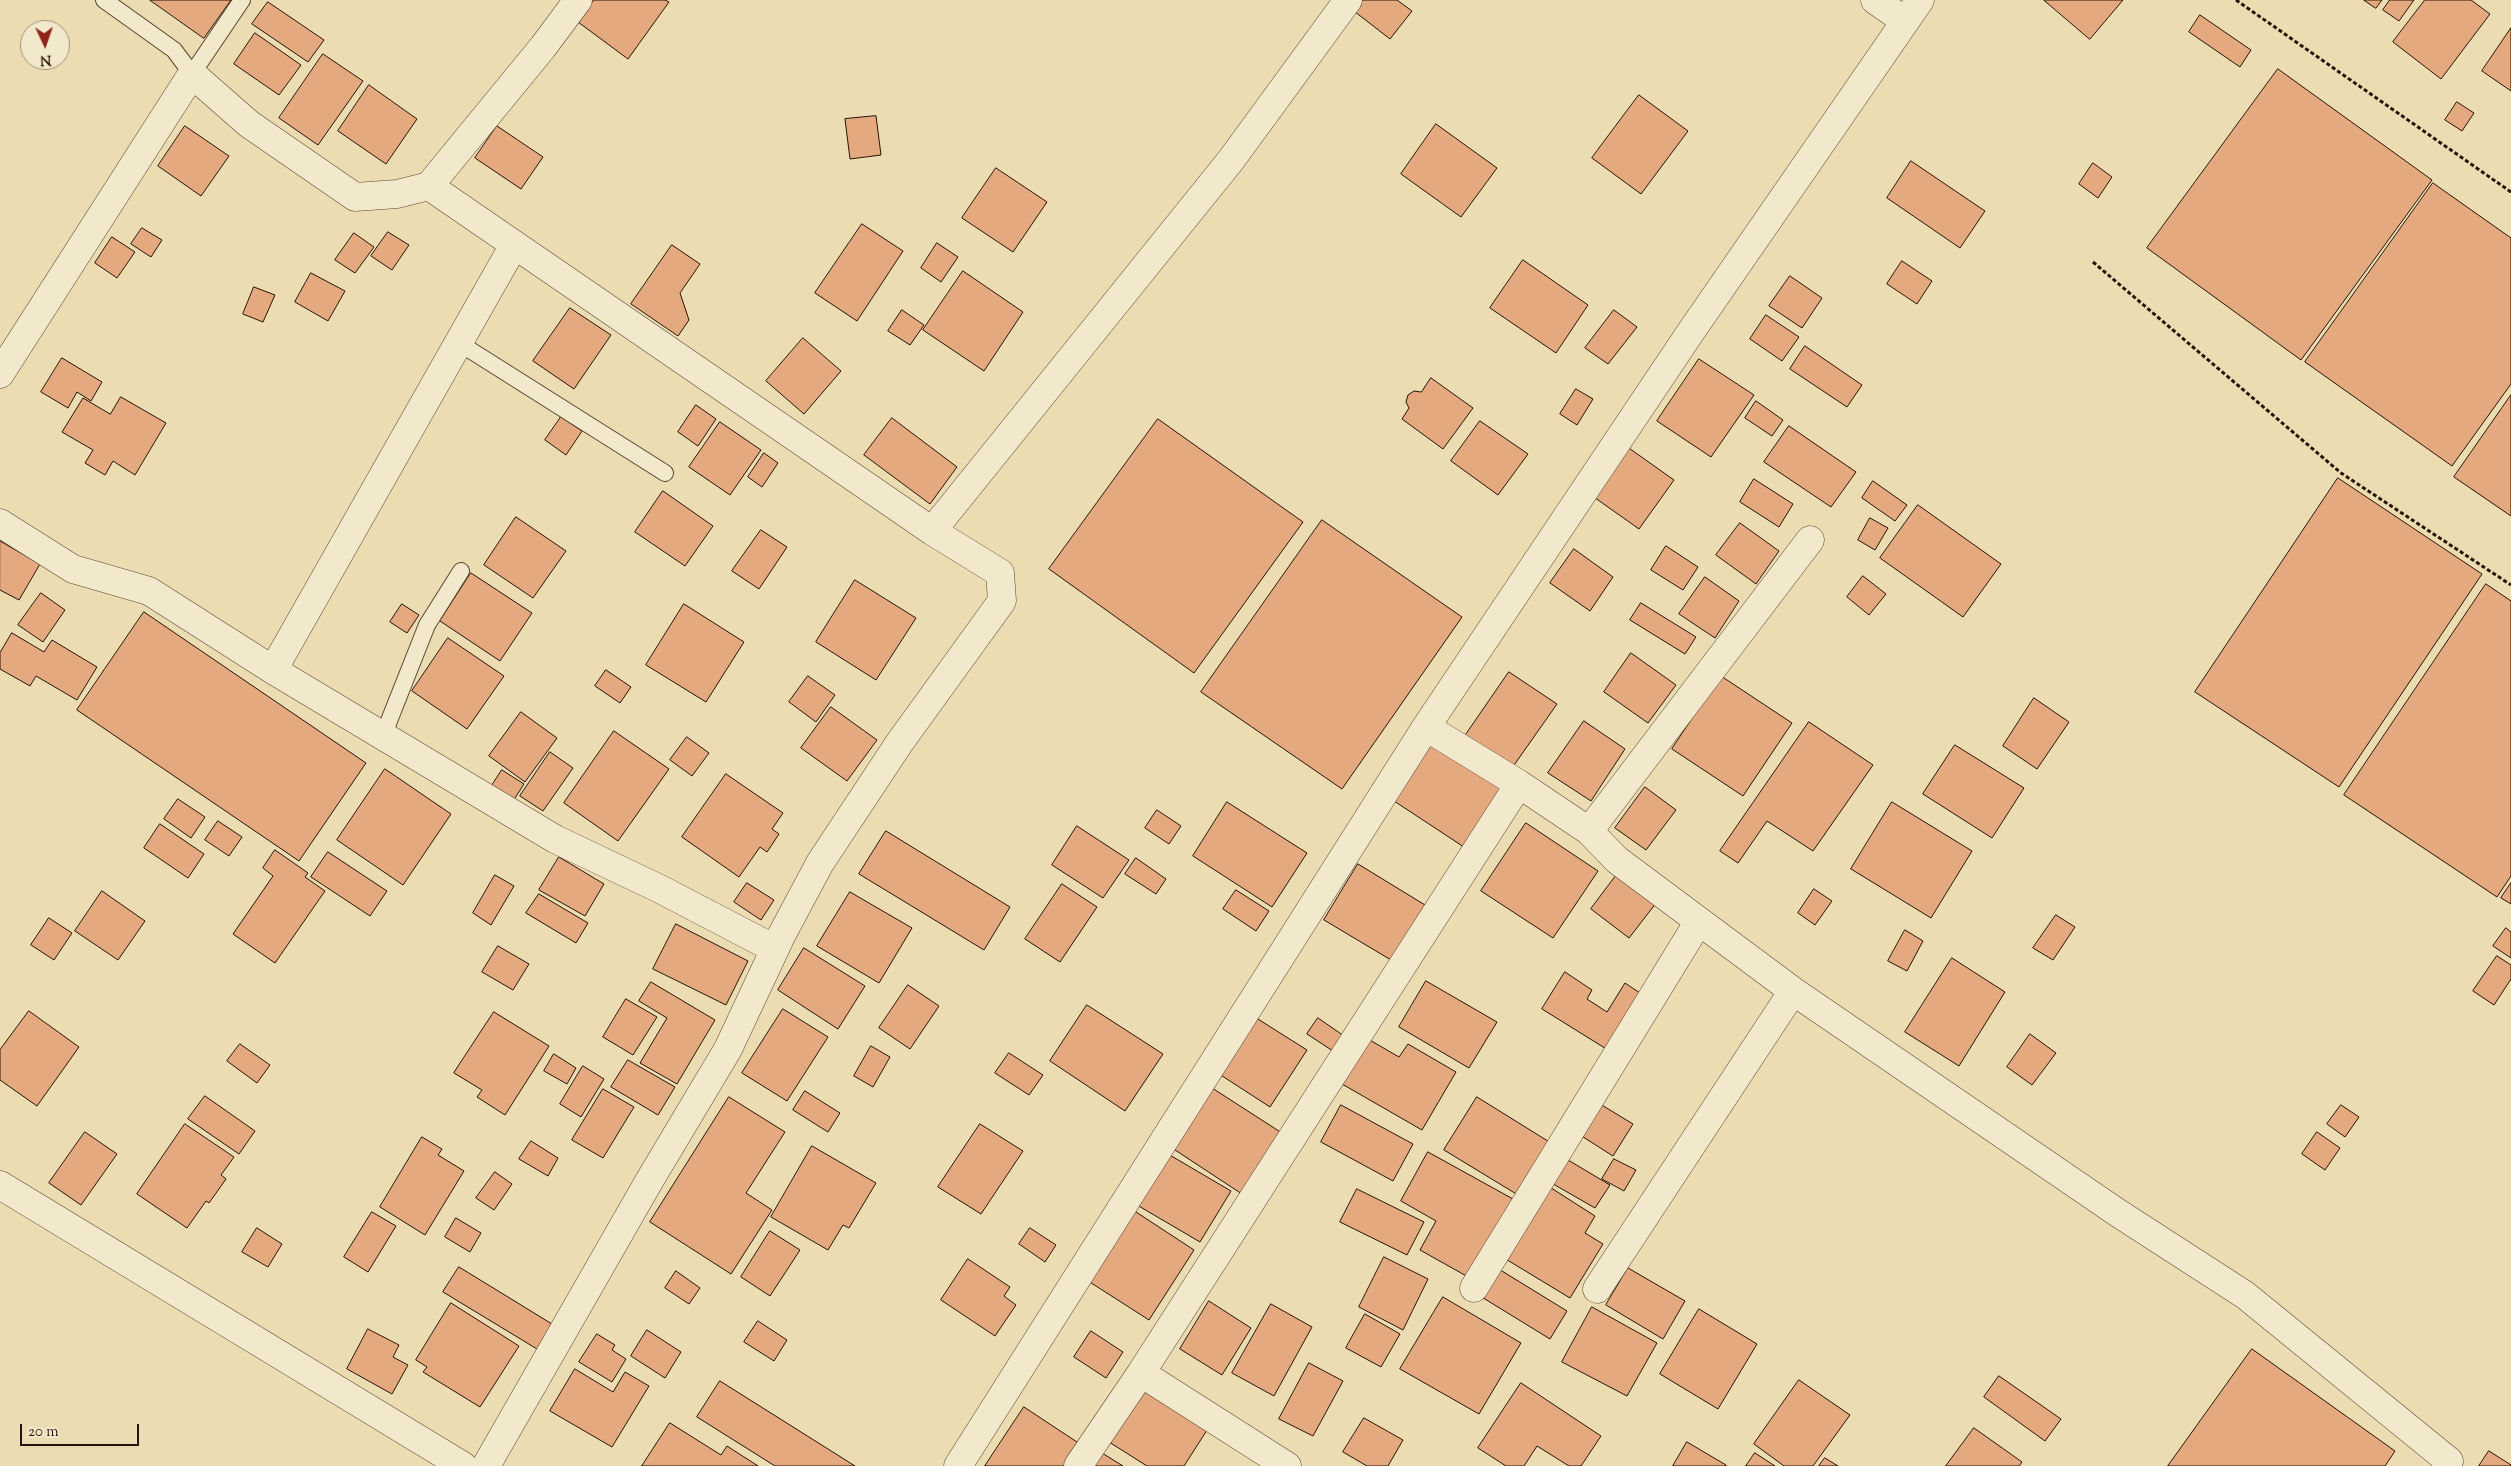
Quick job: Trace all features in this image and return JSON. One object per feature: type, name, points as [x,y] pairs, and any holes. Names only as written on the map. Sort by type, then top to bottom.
[{"type":"street","points":[[0,374],[192,74],[249,124],[355,197],[397,194],[429,186],[543,47],[578,0]]},
{"type":"street","points":[[932,531],[1231,160],[1348,0]]},
{"type":"street","points":[[958,1466],[1426,728],[1690,333],[1912,10],[1875,0]]},
{"type":"street","points":[[429,186],[932,531],[1000,573],[1002,601],[900,742],[820,863],[728,1049],[648,1183],[486,1466]]},
{"type":"street","points":[[273,670],[514,245]]},
{"type":"street","points":[[0,523],[74,569],[150,592],[273,670],[555,839],[660,889],[776,949]]},
{"type":"street","points":[[1589,831],[1810,540]]},
{"type":"street","points":[[1426,728],[1519,784],[1589,831],[1617,860],[1793,990],[2118,1213],[2245,1295],[2449,1461],[2446,1466]]},
{"type":"street","points":[[1078,1466],[1141,1373],[1519,784]]},
{"type":"street","points":[[1474,1288],[1700,921]]},
{"type":"street","points":[[1597,1289],[1793,990]]},
{"type":"street","points":[[0,1185],[463,1466]]},
{"type":"street","points":[[1141,1373],[1287,1466]]},
{"type":"lane","points":[[104,0],[174,50],[192,74],[242,0]]},
{"type":"lane","points":[[458,343],[666,472]]},
{"type":"lane","points":[[383,736],[427,624],[461,571]]},
{"type":"path","points":[[2236,0],[2511,192]]},
{"type":"path","points":[[2093,262],[2341,473],[2511,585]]},
{"type":"building","points":[[150,0],[231,0],[204,38]]},
{"type":"building","points":[[594,0],[665,0],[669,2],[628,59],[578,22]]},
{"type":"building","points":[[1356,0],[1397,0],[1412,11],[1390,39],[1350,8]]},
{"type":"building","points":[[2044,0],[2123,0],[2090,39]]},
{"type":"building","points":[[2364,0],[2382,0],[2376,8]]},
{"type":"building","points":[[2390,0],[2414,0],[2399,21],[2383,10]]},
{"type":"building","points":[[2425,0],[2471,0],[2490,14],[2441,79],[2393,42]]},
{"type":"building","points":[[268,2],[324,40],[308,62],[252,24]]},
{"type":"building","points":[[2200,15],[2251,50],[2240,67],[2189,32]]},
{"type":"building","points":[[2511,28],[2511,91],[2482,71]]},
{"type":"building","points":[[255,33],[301,65],[279,95],[234,64]]},
{"type":"building","points":[[323,54],[363,81],[318,145],[279,118]]},
{"type":"building","points":[[2278,69],[2432,180],[2301,360],[2147,248]]},
{"type":"building","points":[[369,85],[417,119],[386,164],[338,131]]},
{"type":"building","points":[[1639,95],[1688,131],[1641,194],[1592,158]]},
{"type":"building","points":[[2457,102],[2474,113],[2462,131],[2445,120]]},
{"type":"building","points":[[876,116],[881,155],[850,159],[845,119]]},
{"type":"building","points":[[1436,124],[1497,168],[1461,217],[1401,174]]},
{"type":"building","points":[[185,126],[229,156],[201,196],[158,166]]},
{"type":"building","points":[[497,126],[543,157],[521,189],[475,158]]},
{"type":"building","points":[[1911,161],[1985,211],[1960,248],[1887,198]]},
{"type":"building","points":[[2093,163],[2112,177],[2098,198],[2079,184]]},
{"type":"building","points":[[996,168],[1047,202],[1013,252],[962,218]]},
{"type":"building","points":[[2433,183],[2511,238],[2511,384],[2452,466],[2305,362]]},
{"type":"building","points":[[862,224],[903,251],[857,321],[815,293]]},
{"type":"building","points":[[142,228],[162,240],[151,257],[131,244]]},
{"type":"building","points":[[388,232],[409,245],[392,270],[371,256]]},
{"type":"building","points":[[354,233],[374,247],[355,273],[335,260]]},
{"type":"building","points":[[112,237],[135,252],[117,278],[95,263]]},
{"type":"building","points":[[937,243],[958,257],[941,282],[921,268]]},
{"type":"building","points":[[672,245],[700,264],[680,293],[689,320],[678,336],[631,304]]},
{"type":"building","points":[[1523,260],[1588,305],[1556,353],[1490,308]]},
{"type":"building","points":[[1902,261],[1932,281],[1917,304],[1887,284]]},
{"type":"building","points":[[963,271],[1023,312],[984,371],[923,330]]},
{"type":"building","points":[[311,273],[345,291],[328,321],[295,302]]},
{"type":"building","points":[[1790,276],[1822,298],[1802,328],[1769,306]]},
{"type":"building","points":[[254,287],[275,295],[263,322],[243,314]]},
{"type":"building","points":[[570,308],[611,335],[574,389],[533,361]]},
{"type":"building","points":[[902,310],[924,325],[910,345],[888,331]]},
{"type":"building","points":[[1614,310],[1637,327],[1608,364],[1585,348]]},
{"type":"building","points":[[1766,315],[1799,337],[1782,361],[1750,339]]},
{"type":"building","points":[[803,338],[841,371],[804,414],[766,381]]},
{"type":"building","points":[[1805,346],[1862,385],[1847,407],[1790,369]]},
{"type":"building","points":[[62,358],[102,382],[91,401],[77,392],[68,408],[41,392]]},
{"type":"building","points":[[1699,359],[1754,395],[1711,457],[1657,421]]},
{"type":"building","points":[[1431,378],[1473,408],[1443,449],[1402,419],[1409,408],[1406,402],[1408,395],[1414,391],[1421,392]]},
{"type":"building","points":[[1576,389],[1593,399],[1577,425],[1560,414]]},
{"type":"building","points":[[2511,395],[2511,516],[2454,477]]},
{"type":"building","points":[[121,397],[166,423],[135,475],[113,461],[105,475],[85,463],[93,450],[62,432],[83,398],[110,414]]},
{"type":"building","points":[[1756,401],[1783,420],[1772,436],[1745,418]]},
{"type":"building","points":[[696,405],[716,419],[698,446],[678,432]]},
{"type":"building","points":[[561,417],[582,431],[566,455],[545,440]]},
{"type":"building","points":[[892,418],[957,467],[930,504],[864,455]]},
{"type":"building","points":[[1158,419],[1303,522],[1194,673],[1049,569]]},
{"type":"building","points":[[1480,421],[1528,454],[1498,495],[1451,461]]},
{"type":"building","points":[[720,422],[761,450],[730,495],[689,467]]},
{"type":"building","points":[[1789,426],[1856,472],[1831,507],[1764,462]]},
{"type":"building","points":[[1626,446],[1674,480],[1639,529],[1591,495]]},
{"type":"building","points":[[764,453],[778,463],[762,487],[748,477]]},
{"type":"building","points":[[2338,478],[2482,574],[2339,787],[2195,692]]},
{"type":"building","points":[[1754,479],[1793,504],[1779,527],[1740,502]]},
{"type":"building","points":[[1873,481],[1907,505],[1895,521],[1862,498]]},
{"type":"building","points":[[663,491],[713,526],[685,566],[635,532]]},
{"type":"building","points":[[1918,505],[2001,564],[1963,617],[1880,558]]},
{"type":"building","points":[[516,517],[566,551],[533,598],[484,565]]},
{"type":"building","points":[[1870,518],[1888,528],[1875,550],[1858,540]]},
{"type":"building","points":[[1322,520],[1462,617],[1342,789],[1201,692]]},
{"type":"building","points":[[1740,523],[1779,551],[1756,584],[1716,555]]},
{"type":"building","points":[[761,530],[787,547],[759,589],[732,571]]},
{"type":"building","points":[[0,541],[40,564],[19,600],[0,590]]},
{"type":"building","points":[[1666,546],[1698,567],[1683,590],[1651,570]]},
{"type":"building","points":[[1574,549],[1613,577],[1590,611],[1550,583]]},
{"type":"building","points":[[471,573],[532,613],[500,661],[440,621]]},
{"type":"building","points":[[1863,576],[1886,594],[1869,615],[1847,597]]},
{"type":"building","points":[[1705,577],[1739,601],[1715,638],[1679,614]]},
{"type":"building","points":[[855,580],[916,618],[876,680],[816,642]]},
{"type":"building","points":[[2486,584],[2511,601],[2511,876],[2497,897],[2344,795]]},
{"type":"building","points":[[41,593],[65,610],[43,642],[18,625]]},
{"type":"building","points":[[1641,603],[1696,637],[1685,654],[1630,620]]},
{"type":"building","points":[[402,604],[419,615],[407,633],[390,622]]},
{"type":"building","points":[[684,604],[744,642],[706,702],[646,665]]},
{"type":"building","points":[[144,612],[366,763],[299,861],[77,710]]},
{"type":"building","points":[[12,633],[44,652],[52,640],[97,667],[77,700],[36,676],[30,686],[0,669],[0,653]]},
{"type":"building","points":[[448,638],[504,676],[467,729],[412,691]]},
{"type":"building","points":[[1631,653],[1676,685],[1648,723],[1604,692]]},
{"type":"building","points":[[606,670],[631,687],[620,703],[595,686]]},
{"type":"building","points":[[1509,672],[1557,704],[1512,768],[1465,736]]},
{"type":"building","points":[[808,676],[835,695],[816,722],[789,702]]},
{"type":"building","points":[[1721,676],[1792,723],[1743,796],[1672,749]]},
{"type":"building","points":[[2034,698],[2069,722],[2037,769],[2003,746]]},
{"type":"building","points":[[831,707],[877,740],[847,781],[801,748]]},
{"type":"building","points":[[521,712],[557,738],[525,782],[489,756]]},
{"type":"building","points":[[1584,721],[1625,749],[1591,801],[1548,773]]},
{"type":"building","points":[[1809,722],[1873,765],[1813,851],[1767,821],[1738,863],[1720,851]]},
{"type":"building","points":[[614,731],[669,769],[618,841],[564,803]]},
{"type":"building","points":[[687,737],[709,753],[692,776],[670,760]]},
{"type":"building","points":[[1430,741],[1509,793],[1470,851],[1391,799]]},
{"type":"building","points":[[1955,745],[2024,788],[1992,838],[1923,794]]},
{"type":"building","points":[[550,752],[573,768],[543,811],[520,796]]},
{"type":"building","points":[[385,769],[451,814],[403,885],[337,840]]},
{"type":"building","points":[[502,770],[524,784],[513,801],[491,787]]},
{"type":"building","points":[[726,774],[783,813],[772,829],[779,834],[767,852],[760,847],[739,877],[682,837]]},
{"type":"building","points":[[1645,787],[1676,810],[1646,850],[1615,828]]},
{"type":"building","points":[[178,799],[205,817],[191,838],[164,819]]},
{"type":"building","points":[[1227,802],[1307,853],[1272,907],[1193,856]]},
{"type":"building","points":[[1892,802],[1972,851],[1931,918],[1851,869]]},
{"type":"building","points":[[1157,810],[1181,826],[1169,844],[1145,828]]},
{"type":"building","points":[[218,821],[242,837],[229,856],[205,840]]},
{"type":"building","points":[[1526,823],[1598,871],[1553,938],[1481,891]]},
{"type":"building","points":[[160,824],[204,854],[188,878],[144,848]]},
{"type":"building","points":[[1077,826],[1129,860],[1103,898],[1052,865]]},
{"type":"building","points":[[886,831],[1010,907],[984,950],[859,874]]},
{"type":"building","points":[[275,850],[308,873],[305,877],[325,891],[275,963],[233,934],[273,876],[263,868]]},
{"type":"building","points":[[328,852],[387,891],[370,916],[311,877]]},
{"type":"building","points":[[559,857],[604,884],[585,916],[539,890]]},
{"type":"building","points":[[1136,858],[1166,879],[1156,894],[1125,874]]},
{"type":"building","points":[[1358,864],[1425,905],[1391,960],[1324,920]]},
{"type":"building","points":[[1621,869],[1660,898],[1629,938],[1591,909]]},
{"type":"building","points":[[495,875],[514,886],[491,925],[473,913]]},
{"type":"building","points":[[747,883],[774,900],[761,920],[734,902]]},
{"type":"building","points":[[2511,883],[2511,904],[2501,898]]},
{"type":"building","points":[[1062,884],[1097,907],[1060,962],[1025,939]]},
{"type":"building","points":[[1814,889],[1832,901],[1815,925],[1798,913]]},
{"type":"building","points":[[1236,890],[1269,911],[1256,931],[1223,909]]},
{"type":"building","points":[[102,891],[145,921],[118,960],[75,931]]},
{"type":"building","points":[[850,892],[912,928],[879,983],[817,946]]},
{"type":"building","points":[[539,894],[588,923],[576,943],[526,913]]},
{"type":"building","points":[[2056,915],[2075,927],[2053,960],[2033,948]]},
{"type":"building","points":[[49,918],[72,933],[54,960],[31,945]]},
{"type":"building","points":[[676,924],[748,961],[726,1005],[653,969]]},
{"type":"building","points":[[2506,928],[2511,932],[2511,958],[2493,946]]},
{"type":"building","points":[[1905,930],[1923,941],[1907,971],[1888,961]]},
{"type":"building","points":[[498,946],[529,964],[513,990],[482,972]]},
{"type":"building","points":[[804,948],[865,986],[838,1029],[778,990]]},
{"type":"building","points":[[2497,956],[2511,965],[2511,979],[2494,1005],[2473,991]]},
{"type":"building","points":[[1952,958],[2005,992],[1959,1066],[1905,1032]]},
{"type":"building","points":[[1565,972],[1592,990],[1587,999],[1607,1012],[1625,983],[1643,995],[1608,1050],[1542,1009]]},
{"type":"building","points":[[1426,981],[1497,1022],[1469,1068],[1399,1027]]},
{"type":"building","points":[[651,982],[715,1020],[677,1084],[640,1063],[667,1018],[639,1001]]},
{"type":"building","points":[[908,985],[939,1006],[910,1049],[879,1028]]},
{"type":"building","points":[[626,999],[657,1017],[633,1055],[603,1037]]},
{"type":"building","points":[[1087,1005],[1163,1054],[1125,1111],[1050,1061]]},
{"type":"building","points":[[783,1009],[828,1037],[787,1101],[742,1073]]},
{"type":"building","points":[[29,1011],[79,1047],[37,1106],[0,1080],[0,1050]]},
{"type":"building","points":[[494,1012],[549,1046],[505,1115],[477,1097],[482,1090],[454,1073]]},
{"type":"building","points":[[1250,1014],[1307,1050],[1270,1107],[1213,1070]]},
{"type":"building","points":[[1318,1018],[1347,1038],[1336,1053],[1307,1034]]},
{"type":"building","points":[[2030,1034],[2056,1053],[2032,1085],[2007,1067]]},
{"type":"building","points":[[1368,1039],[1399,1057],[1408,1044],[1456,1072],[1422,1130],[1342,1084]]},
{"type":"building","points":[[240,1044],[270,1065],[257,1083],[227,1061]]},
{"type":"building","points":[[871,1046],[890,1057],[873,1087],[854,1076]]},
{"type":"building","points":[[1009,1053],[1043,1075],[1029,1095],[995,1073]]},
{"type":"building","points":[[554,1054],[576,1068],[567,1084],[544,1071]]},
{"type":"building","points":[[628,1060],[675,1087],[658,1115],[611,1087]]},
{"type":"building","points":[[583,1066],[604,1079],[581,1117],[560,1104]]},
{"type":"building","points":[[1209,1086],[1285,1135],[1245,1196],[1169,1146]]},
{"type":"building","points":[[603,1089],[634,1107],[603,1158],[572,1140]]},
{"type":"building","points":[[805,1091],[840,1113],[828,1132],[793,1110]]},
{"type":"building","points":[[205,1096],[255,1131],[239,1154],[188,1119]]},
{"type":"building","points":[[729,1097],[785,1132],[746,1193],[772,1210],[731,1274],[650,1222]]},
{"type":"building","points":[[1477,1097],[1551,1143],[1518,1195],[1444,1150]]},
{"type":"building","points":[[1600,1104],[1633,1124],[1613,1156],[1580,1135]]},
{"type":"building","points":[[1341,1105],[1413,1144],[1393,1181],[1321,1142]]},
{"type":"building","points":[[2341,1105],[2359,1117],[2345,1137],[2327,1124]]},
{"type":"building","points":[[185,1124],[234,1157],[221,1175],[226,1179],[209,1203],[206,1201],[187,1228],[137,1194]]},
{"type":"building","points":[[980,1124],[1023,1151],[981,1214],[938,1187]]},
{"type":"building","points":[[85,1132],[117,1154],[81,1205],[49,1183]]},
{"type":"building","points":[[2317,1132],[2340,1148],[2325,1170],[2302,1154]]},
{"type":"building","points":[[422,1137],[442,1149],[438,1155],[464,1171],[425,1235],[380,1207]]},
{"type":"building","points":[[531,1141],[558,1158],[548,1176],[519,1159]]},
{"type":"building","points":[[812,1146],[876,1183],[849,1228],[843,1225],[828,1250],[771,1217]]},
{"type":"building","points":[[1428,1152],[1513,1199],[1470,1278],[1420,1250],[1436,1221],[1401,1201]]},
{"type":"building","points":[[1168,1154],[1231,1191],[1200,1242],[1137,1205]]},
{"type":"building","points":[[1563,1157],[1610,1185],[1595,1208],[1548,1181]]},
{"type":"building","points":[[1614,1159],[1636,1170],[1624,1191],[1602,1179]]},
{"type":"building","points":[[495,1172],[512,1184],[494,1210],[476,1198]]},
{"type":"building","points":[[1548,1186],[1595,1216],[1585,1233],[1603,1244],[1570,1298],[1504,1258]]},
{"type":"building","points":[[1357,1189],[1424,1222],[1407,1255],[1340,1222]]},
{"type":"building","points":[[1130,1208],[1194,1250],[1149,1320],[1085,1279]]},
{"type":"building","points":[[372,1212],[396,1226],[368,1272],[344,1257]]},
{"type":"building","points":[[456,1218],[481,1233],[470,1252],[445,1237]]},
{"type":"building","points":[[257,1228],[282,1244],[268,1267],[242,1252]]},
{"type":"building","points":[[1030,1228],[1056,1245],[1045,1262],[1019,1244]]},
{"type":"building","points":[[770,1231],[800,1250],[770,1296],[741,1277]]},
{"type":"building","points":[[1384,1257],[1428,1279],[1403,1330],[1359,1307]]},
{"type":"building","points":[[968,1259],[1010,1287],[1004,1296],[1016,1305],[995,1336],[941,1300]]},
{"type":"building","points":[[459,1267],[552,1324],[537,1349],[443,1292]]},
{"type":"building","points":[[1497,1268],[1567,1311],[1550,1339],[1480,1296]]},
{"type":"building","points":[[1628,1268],[1685,1301],[1663,1339],[1606,1305]]},
{"type":"building","points":[[676,1271],[700,1288],[689,1304],[665,1288]]},
{"type":"building","points":[[1443,1297],[1521,1343],[1479,1414],[1400,1369]]},
{"type":"building","points":[[1209,1301],[1251,1328],[1222,1375],[1180,1349]]},
{"type":"building","points":[[451,1303],[519,1346],[480,1407],[423,1372],[427,1367],[416,1360]]},
{"type":"building","points":[[1271,1304],[1312,1327],[1274,1396],[1232,1373]]},
{"type":"building","points":[[1592,1307],[1657,1343],[1627,1396],[1562,1362]]},
{"type":"building","points":[[1699,1309],[1757,1344],[1718,1409],[1660,1374]]},
{"type":"building","points":[[1365,1314],[1400,1334],[1381,1367],[1346,1348]]},
{"type":"building","points":[[758,1321],[787,1340],[774,1361],[744,1342]]},
{"type":"building","points":[[368,1329],[399,1345],[393,1357],[408,1365],[392,1394],[347,1369]]},
{"type":"building","points":[[647,1330],[681,1352],[665,1378],[631,1356]]},
{"type":"building","points":[[1091,1331],[1123,1352],[1106,1378],[1074,1357]]},
{"type":"building","points":[[597,1334],[615,1345],[612,1350],[626,1359],[612,1382],[579,1362]]},
{"type":"building","points":[[2252,1349],[2395,1451],[2385,1466],[2168,1466]]},
{"type":"building","points":[[1309,1363],[1343,1381],[1313,1436],[1279,1419]]},
{"type":"building","points":[[575,1369],[613,1392],[625,1372],[649,1386],[612,1447],[550,1411]]},
{"type":"building","points":[[1999,1376],[2061,1419],[2045,1441],[1984,1397]]},
{"type":"building","points":[[1799,1380],[1850,1415],[1813,1466],[1784,1466],[1754,1444]]},
{"type":"building","points":[[720,1381],[855,1466],[775,1466],[697,1417]]},
{"type":"building","points":[[1521,1383],[1601,1436],[1581,1466],[1569,1466],[1537,1446],[1524,1466],[1506,1466],[1478,1448]]},
{"type":"building","points":[[1144,1387],[1209,1427],[1184,1466],[1147,1466],[1109,1442]]},
{"type":"building","points":[[1024,1407],[1080,1444],[1065,1466],[985,1466]]},
{"type":"building","points":[[1364,1418],[1403,1440],[1388,1466],[1367,1466],[1343,1452]]},
{"type":"building","points":[[670,1423],[721,1455],[727,1446],[758,1466],[642,1466]]},
{"type":"building","points":[[1974,1428],[2022,1462],[2019,1466],[1946,1466]]},
{"type":"building","points":[[1687,1442],[1726,1465],[1726,1466],[1673,1466]]},
{"type":"building","points":[[2489,1451],[2511,1465],[2511,1466],[2479,1466]]},
{"type":"building","points":[[1102,1453],[1123,1466],[1094,1466]]},
{"type":"building","points":[[1755,1453],[1775,1466],[1746,1466]]},
{"type":"building","points":[[1825,1458],[1838,1466],[1819,1466]]}]
